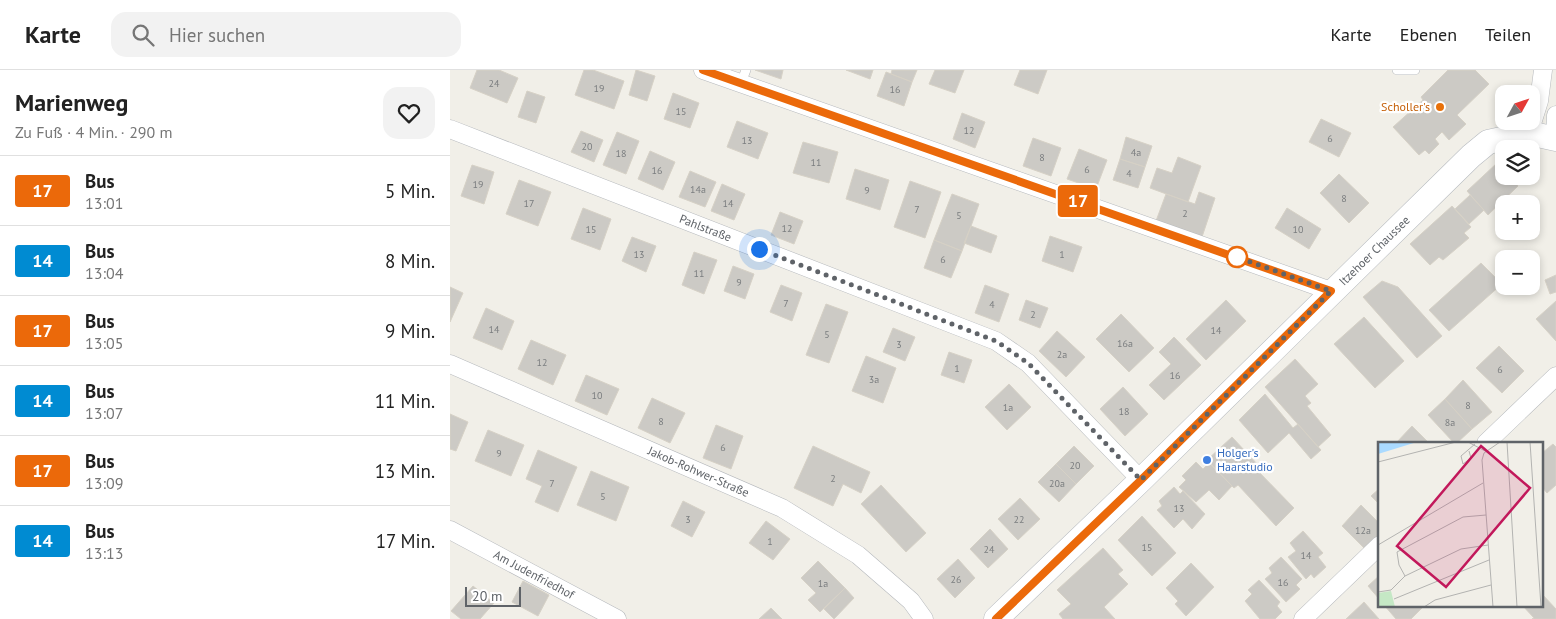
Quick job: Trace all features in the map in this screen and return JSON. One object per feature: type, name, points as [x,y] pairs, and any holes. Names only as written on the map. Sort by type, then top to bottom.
[{"type":"street","points":[[703,70],[744,77],[1331,291]]},
{"type":"street","points":[[1529,133],[1538,101],[1542,70]]},
{"type":"street","points":[[1556,115],[1556,139]]},
{"type":"street","name":"Pahlstraße","points":[[450,129],[996,341],[1028,363],[1141,480]]},
{"type":"street","name":"Itzehoer Chaussee","points":[[996,619],[1141,480],[1470,156],[1488,142],[1529,133],[1556,139]]},
{"type":"street","name":"Jakob-Rohwer-Straße","points":[[450,364],[782,508],[858,555],[911,601],[924,619]]},
{"type":"street","points":[[1487,442],[1556,376]]},
{"type":"street","name":"Am Judenfriedhof","points":[[450,530],[617,619]]},
{"type":"street","points":[[1303,619],[1378,547]]},
{"type":"lane","points":[[1397,70],[1415,70]]},
{"type":"building","points":[[477,70],[499,70],[518,78],[507,103],[470,88]]},
{"type":"building","points":[[584,70],[593,70],[624,81],[614,109],[575,95]]},
{"type":"building","points":[[636,70],[655,76],[647,101],[629,95]]},
{"type":"building","points":[[755,70],[783,70],[781,79]]},
{"type":"building","points":[[846,70],[873,70],[870,79]]},
{"type":"building","points":[[892,70],[917,70],[912,82],[891,74]]},
{"type":"building","points":[[935,70],[964,70],[955,93],[929,84]]},
{"type":"building","points":[[1020,70],[1047,70],[1038,94],[1014,85]]},
{"type":"building","name":"Scholler's","points":[[1448,70],[1475,70],[1489,84],[1457,115],[1466,124],[1449,140],[1442,132],[1435,139],[1439,144],[1429,154],[1425,150],[1419,155],[1393,127],[1423,100],[1421,97]]},
{"type":"building","points":[[886,72],[912,82],[904,106],[877,96]]},
{"type":"building","points":[[527,91],[545,97],[536,123],[518,117]]},
{"type":"building","points":[[673,93],[699,103],[690,128],[664,119]]},
{"type":"building","points":[[962,113],[985,122],[975,148],[953,139]]},
{"type":"building","points":[[1321,119],[1351,133],[1339,157],[1309,142]]},
{"type":"building","points":[[737,121],[768,133],[758,159],[727,147]]},
{"type":"building","points":[[581,131],[603,140],[594,162],[571,152]]},
{"type":"building","points":[[617,132],[639,141],[626,174],[603,165]]},
{"type":"building","points":[[1126,137],[1152,146],[1145,167],[1120,159]]},
{"type":"building","points":[[1033,138],[1061,148],[1051,176],[1023,166]]},
{"type":"building","points":[[803,142],[838,152],[829,183],[793,173]]},
{"type":"building","points":[[1079,149],[1107,160],[1096,189],[1067,179]]},
{"type":"building","points":[[650,151],[675,162],[663,190],[638,179]]},
{"type":"building","points":[[1178,157],[1201,166],[1188,202],[1150,188],[1157,168],[1172,173]]},
{"type":"building","points":[[1120,159],[1145,167],[1138,188],[1113,180]]},
{"type":"building","points":[[472,165],[494,172],[484,204],[461,196]]},
{"type":"building","points":[[1495,165],[1495,185],[1518,186],[1509,195],[1495,195],[1495,208],[1488,215],[1467,191]]},
{"type":"building","points":[[855,169],[889,180],[880,210],[846,199]]},
{"type":"building","points":[[690,171],[716,182],[705,207],[679,197]]},
{"type":"building","points":[[1339,174],[1369,203],[1349,223],[1320,193]]},
{"type":"building","points":[[519,180],[551,192],[538,226],[506,214]]},
{"type":"building","points":[[910,181],[941,192],[925,238],[894,227]]},
{"type":"building","points":[[722,184],[745,194],[734,220],[711,211]]},
{"type":"building","points":[[1199,192],[1215,198],[1202,237],[1156,221],[1166,194],[1195,204]]},
{"type":"building","points":[[952,194],[979,204],[962,251],[934,240]]},
{"type":"building","points":[[1470,195],[1484,210],[1469,224],[1455,209]]},
{"type":"building","points":[[1452,206],[1471,227],[1464,233],[1469,238],[1443,260],[1439,257],[1430,265],[1410,244]]},
{"type":"building","points":[[583,208],[611,219],[600,250],[571,239]]},
{"type":"building","points":[[1287,208],[1321,229],[1309,249],[1275,228]]},
{"type":"building","points":[[780,212],[803,221],[794,244],[771,235]]},
{"type":"building","points":[[971,226],[997,236],[991,253],[964,243]]},
{"type":"building","points":[[1050,236],[1082,247],[1073,272],[1042,261]]},
{"type":"building","points":[[632,237],[656,246],[646,272],[622,261]]},
{"type":"building","points":[[934,240],[962,251],[951,278],[924,268]]},
{"type":"building","points":[[694,252],[717,260],[704,294],[682,285]]},
{"type":"building","points":[[1481,263],[1495,277],[1495,290],[1449,331],[1429,310]]},
{"type":"building","points":[[733,266],[754,274],[745,299],[724,291]]},
{"type":"building","points":[[1556,275],[1556,292],[1550,294],[1545,280]]},
{"type":"building","points":[[1382,281],[1398,287],[1442,336],[1417,358],[1363,297]]},
{"type":"building","points":[[781,285],[802,293],[792,321],[770,312]]},
{"type":"building","points":[[985,285],[1009,294],[999,322],[975,313]]},
{"type":"building","points":[[450,287],[463,293],[450,322]]},
{"type":"building","points":[[1026,300],[1048,308],[1040,328],[1019,320]]},
{"type":"building","points":[[1226,300],[1246,321],[1206,360],[1186,339]]},
{"type":"building","points":[[1556,301],[1556,341],[1536,319]]},
{"type":"building","points":[[826,304],[848,312],[829,363],[806,355]]},
{"type":"building","points":[[486,308],[514,321],[502,350],[473,338]]},
{"type":"building","points":[[1121,314],[1154,348],[1129,372],[1096,339]]},
{"type":"building","points":[[1364,317],[1404,361],[1375,388],[1334,344]]},
{"type":"building","points":[[893,328],[915,337],[905,361],[883,352]]},
{"type":"building","points":[[1057,331],[1085,357],[1066,377],[1039,351]]},
{"type":"building","points":[[1174,337],[1201,365],[1164,400],[1149,385],[1171,364],[1159,352]]},
{"type":"building","points":[[531,340],[566,355],[553,385],[518,369]]},
{"type":"building","points":[[1499,346],[1524,371],[1502,393],[1476,368]]},
{"type":"building","points":[[949,352],[972,360],[964,383],[941,375]]},
{"type":"building","points":[[866,356],[896,368],[883,403],[852,391]]},
{"type":"building","points":[[1295,359],[1318,384],[1305,396],[1311,403],[1307,406],[1331,435],[1318,447],[1265,387]]},
{"type":"building","points":[[586,375],[619,389],[607,415],[575,401]]},
{"type":"building","points":[[1463,380],[1492,412],[1472,429],[1445,399]]},
{"type":"building","points":[[1009,384],[1031,407],[1007,430],[985,407]]},
{"type":"building","points":[[1123,387],[1148,414],[1125,436],[1100,409]]},
{"type":"building","points":[[1265,394],[1293,428],[1298,424],[1321,450],[1311,459],[1289,433],[1268,453],[1239,420]]},
{"type":"building","points":[[652,398],[685,413],[670,443],[638,428]]},
{"type":"building","points":[[1445,399],[1472,429],[1458,442],[1453,442],[1428,415]]},
{"type":"building","points":[[450,414],[468,422],[456,451],[450,449]]},
{"type":"building","points":[[716,425],[743,436],[731,469],[703,458]]},
{"type":"building","points":[[1412,426],[1428,442],[1397,442]]},
{"type":"building","points":[[488,430],[524,445],[511,476],[475,461]]},
{"type":"building","points":[[1232,437],[1259,466],[1256,469],[1294,508],[1276,526],[1238,485],[1234,488],[1207,460]]},
{"type":"building","points":[[1553,444],[1556,447],[1556,485],[1547,493],[1544,489],[1544,451]]},
{"type":"building","points":[[813,446],[870,472],[861,493],[843,484],[833,506],[794,488]]},
{"type":"building","points":[[1074,446],[1094,466],[1076,484],[1056,464]]},
{"type":"building","points":[[538,450],[577,467],[558,512],[535,502],[542,486],[526,479]]},
{"type":"building","points":[[1196,462],[1203,469],[1209,463],[1232,486],[1219,500],[1209,490],[1196,502],[1179,487],[1186,480],[1182,476]]},
{"type":"building","points":[[1056,464],[1076,484],[1059,502],[1038,482]]},
{"type":"building","points":[[591,471],[629,487],[616,521],[577,505]]},
{"type":"building","points":[[881,485],[926,533],[906,552],[861,504]]},
{"type":"building","points":[[1174,487],[1180,494],[1183,491],[1205,514],[1192,529],[1183,519],[1174,528],[1157,510],[1162,506],[1159,501]]},
{"type":"building","points":[[1378,490],[1378,503],[1371,496]]},
{"type":"building","points":[[1020,498],[1040,519],[1018,540],[998,519]]},
{"type":"building","points":[[683,501],[705,512],[692,537],[671,526]]},
{"type":"building","points":[[1361,505],[1378,522],[1378,536],[1365,549],[1342,526]]},
{"type":"building","points":[[1142,516],[1176,553],[1152,576],[1118,540]]},
{"type":"building","points":[[766,521],[790,539],[773,560],[749,543]]},
{"type":"building","points":[[990,529],[1008,549],[988,568],[970,549]]},
{"type":"building","points":[[1303,531],[1323,553],[1318,557],[1326,567],[1314,578],[1311,574],[1306,579],[1288,557],[1296,551],[1290,543]]},
{"type":"building","points":[[1103,548],[1123,570],[1118,574],[1128,584],[1104,607],[1115,619],[1063,619],[1059,614],[1071,604],[1057,590]]},
{"type":"building","points":[[1281,557],[1302,579],[1296,585],[1300,589],[1286,602],[1265,579],[1272,573],[1269,568]]},
{"type":"building","points":[[958,559],[975,578],[955,598],[937,579]]},
{"type":"building","points":[[818,561],[845,588],[820,612],[808,600],[816,593],[801,578]]},
{"type":"building","points":[[1191,563],[1214,587],[1186,616],[1175,604],[1178,601],[1166,588]]},
{"type":"building","points":[[1378,577],[1378,598],[1368,586]]},
{"type":"building","points":[[1259,580],[1280,602],[1277,606],[1282,612],[1275,619],[1260,619],[1245,601],[1252,594],[1248,590]]},
{"type":"building","points":[[523,581],[549,595],[538,616],[512,602]]},
{"type":"building","points":[[473,586],[494,603],[480,619],[461,619],[451,611]]},
{"type":"building","points":[[845,588],[854,598],[834,619],[824,609]]},
{"type":"building","points":[[1544,596],[1556,609],[1556,619],[1532,619],[1534,618],[1523,606],[1544,606]]},
{"type":"building","points":[[1364,602],[1379,619],[1346,619]]},
{"type":"building","points":[[1385,606],[1424,606],[1411,619],[1396,619]]},
{"type":"building","points":[[771,608],[782,619],[759,619]]},
{"type":"bus line","name":"17","points":[[703,70],[1331,291],[1141,480],[996,619]]},
{"type":"place","name":"Scholler's","points":[[1440,107]]},
{"type":"place","name":"Holger's Haarstudio","points":[[1207,460]]},
{"type":"route","points":[[759,249],[996,341],[1028,363],[1141,480],[1331,291],[1237,257]]}]
